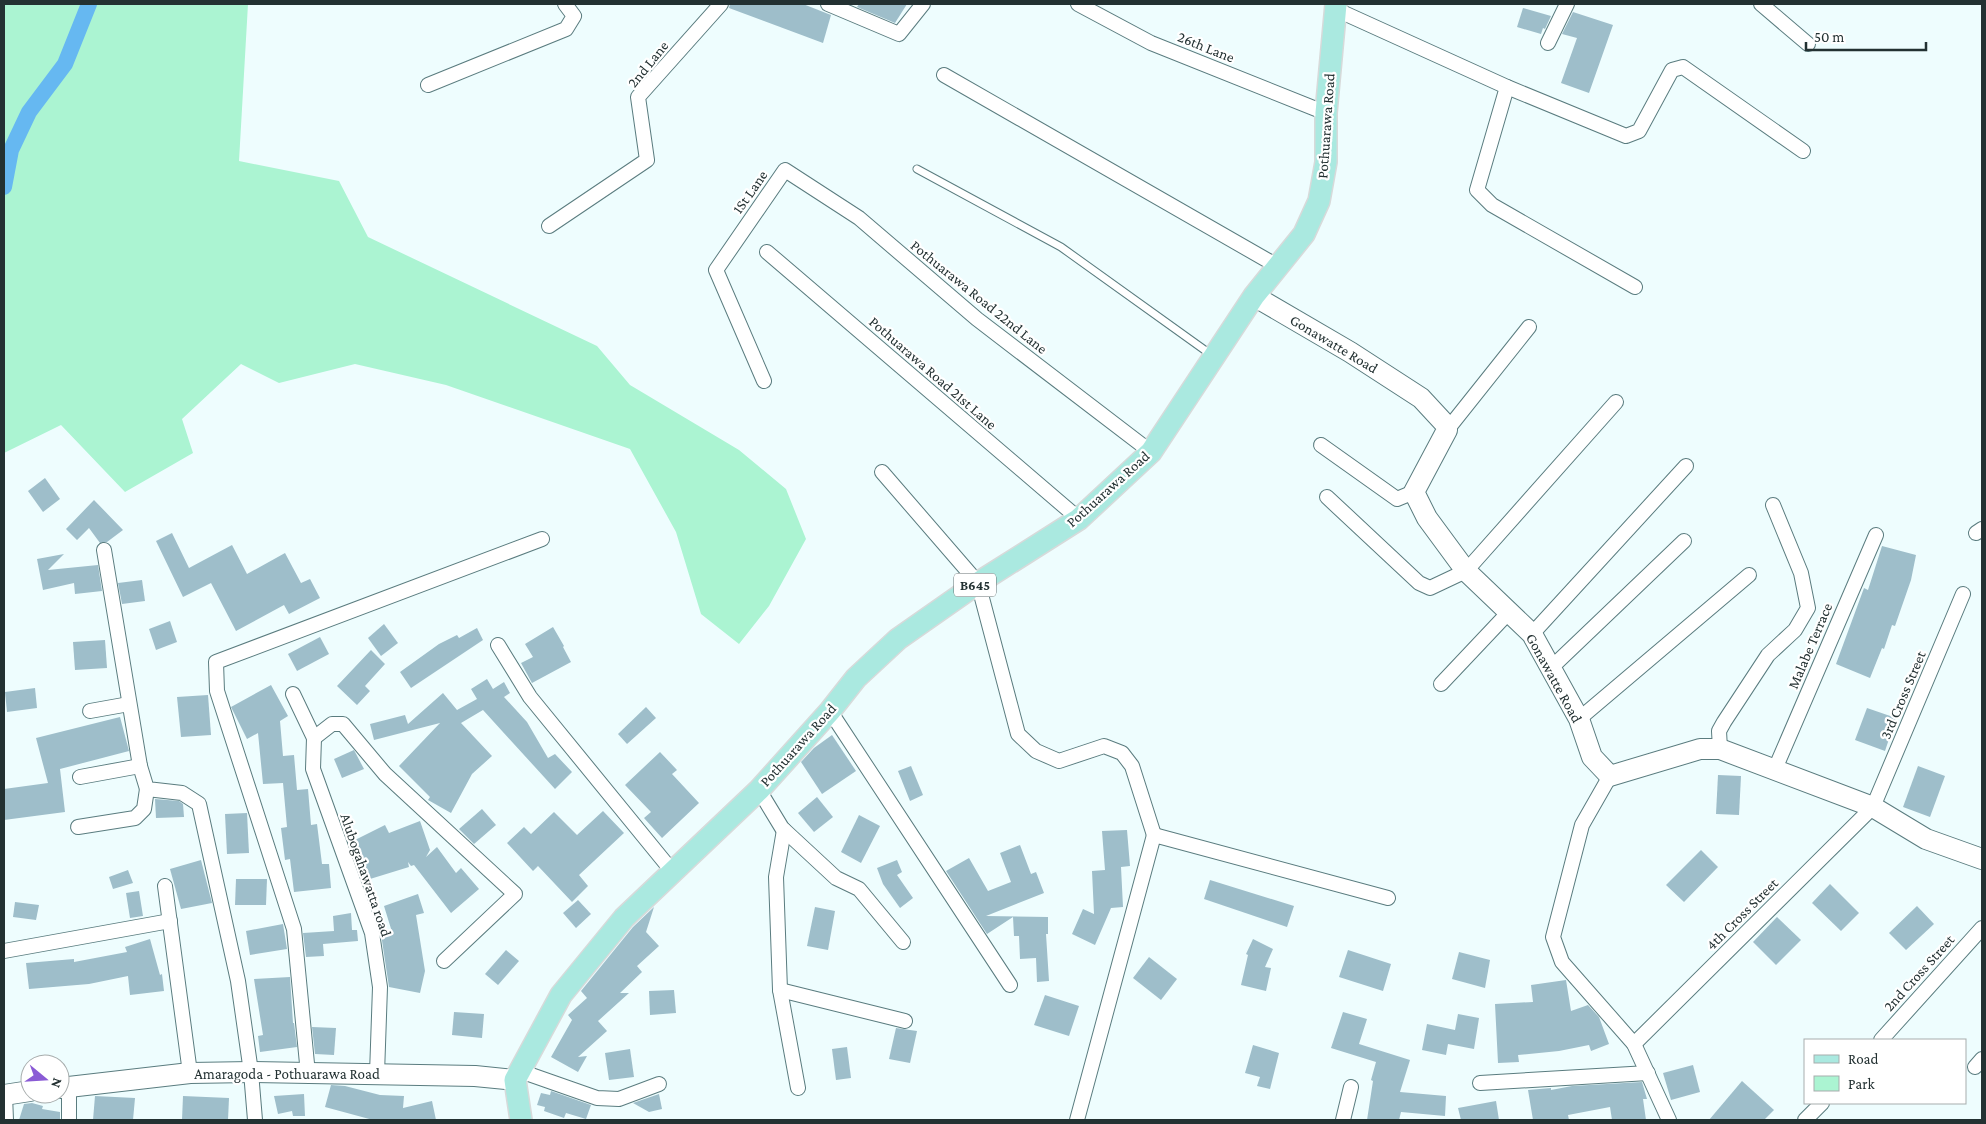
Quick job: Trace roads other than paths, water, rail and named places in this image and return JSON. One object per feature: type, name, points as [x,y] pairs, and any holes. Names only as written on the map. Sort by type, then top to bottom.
[{"type":"main road","name":"Pothuarawa Road","points":[[517,1076],[561,995],[624,918],[759,790],[830,711],[856,678],[898,640],[978,583],[1079,518],[1151,452],[1254,296],[1304,234],[1319,201],[1326,162],[1326,113],[1336,7]]},
{"type":"main road","points":[[517,1076],[521,1120]]},
{"type":"street","points":[[428,85],[566,29],[574,16],[565,4]]},
{"type":"street","name":"2nd Lane","points":[[549,226],[647,160],[638,97],[721,4]]},
{"type":"street","points":[[828,4],[899,34],[923,4]]},
{"type":"street","name":"26th Lane","points":[[1078,4],[1151,43],[1326,113]]},
{"type":"street","points":[[1548,43],[1567,4]]},
{"type":"street","points":[[1761,4],[1808,44]]},
{"type":"street","points":[[1336,7],[1507,87],[1626,136],[1639,131],[1672,70],[1683,67],[1803,151]]},
{"type":"street","points":[[944,75],[1278,267]]},
{"type":"street","points":[[1507,87],[1477,190],[1492,205],[1635,287]]},
{"type":"street","name":"1St Lane","points":[[764,380],[716,270],[785,170]]},
{"type":"street","name":"Pothuarawa Road 22nd Lane","points":[[785,170],[859,218],[977,320],[1151,452]]},
{"type":"street","name":"Pothuarawa Road 21st Lane","points":[[767,252],[1079,518]]},
{"type":"street","name":"Gonawatte Road","points":[[1254,296],[1350,352],[1421,398],[1446,425],[1447,430]]},
{"type":"street","points":[[1321,445],[1397,499],[1414,492],[1447,430],[1529,327]]},
{"type":"street","points":[[1327,498],[1419,583],[1430,588],[1466,571],[1616,402]]},
{"type":"street","points":[[1532,634],[1686,466]]},
{"type":"street","points":[[882,472],[978,583],[1018,734],[1036,751],[1059,761],[1104,746],[1122,753],[1132,766],[1154,835],[1077,1120]]},
{"type":"street","name":"Gonawatte Road","points":[[1414,492],[1427,518],[1466,571],[1532,634],[1578,720],[1592,757],[1610,776]]},
{"type":"street","points":[[1720,749],[1718,731],[1768,655],[1795,630],[1808,608],[1801,573],[1773,505]]},
{"type":"street","name":"Malabe Terrace","points":[[1774,769],[1876,535]]},
{"type":"street","points":[[308,1074],[294,929],[217,691],[216,662],[542,539]]},
{"type":"street","points":[[1551,668],[1684,541]]},
{"type":"street","points":[[78,827],[135,818],[144,809],[147,789],[140,766],[104,550]]},
{"type":"street","points":[[1578,720],[1749,575]]},
{"type":"street","name":"3rd Cross Street","points":[[1873,807],[1963,594]]},
{"type":"street","points":[[1441,684],[1509,612]]},
{"type":"street","points":[[498,645],[530,697],[672,871]]},
{"type":"street","name":"Alubogahawatta road","points":[[293,694],[314,738],[313,769],[372,933],[380,987],[376,1074]]},
{"type":"street","points":[[90,711],[130,704]]},
{"type":"street","points":[[830,711],[1010,985]]},
{"type":"street","points":[[314,738],[332,724],[343,724],[385,774],[515,894],[444,961]]},
{"type":"street","points":[[1669,1120],[1634,1044],[1562,962],[1553,937],[1582,825],[1610,776],[1700,749],[1720,749],[1873,807],[1926,839],[1982,859]]},
{"type":"street","points":[[80,777],[140,766]]},
{"type":"street","points":[[147,789],[182,793],[198,804],[238,981],[251,1072],[255,1120]]},
{"type":"street","points":[[759,790],[784,830],[836,878],[860,889],[903,942]]},
{"type":"street","name":"4th Cross Street","points":[[1634,1044],[1873,807]]},
{"type":"street","points":[[784,830],[776,877],[780,990],[798,1088]]},
{"type":"street","points":[[1154,835],[1388,898]]},
{"type":"street","points":[[165,886],[190,1073]]},
{"type":"street","points":[[4,951],[170,921]]},
{"type":"street","name":"2nd Cross Street","points":[[1882,1039],[1982,928]]},
{"type":"street","points":[[780,990],[905,1021]]},
{"type":"street","name":"Amaragoda - Pothuarawa Road","points":[[70,1086],[190,1073],[251,1072],[517,1076]]},
{"type":"street","points":[[1480,1083],[1648,1073]]},
{"type":"street","points":[[517,1076],[597,1098],[619,1099],[659,1084]]},
{"type":"street","points":[[1343,1120],[1352,1087]]},
{"type":"street","points":[[6,1120],[4,1095],[20,1093]]},
{"type":"street","points":[[67,1104],[69,1120]]},
{"type":"street","points":[[1805,1120],[1821,1104]]},
{"type":"lane","points":[[917,169],[1060,247],[1213,356]]},
{"type":"waterway","points":[[4,187],[11,150],[29,112],[65,64],[89,4]]}]
